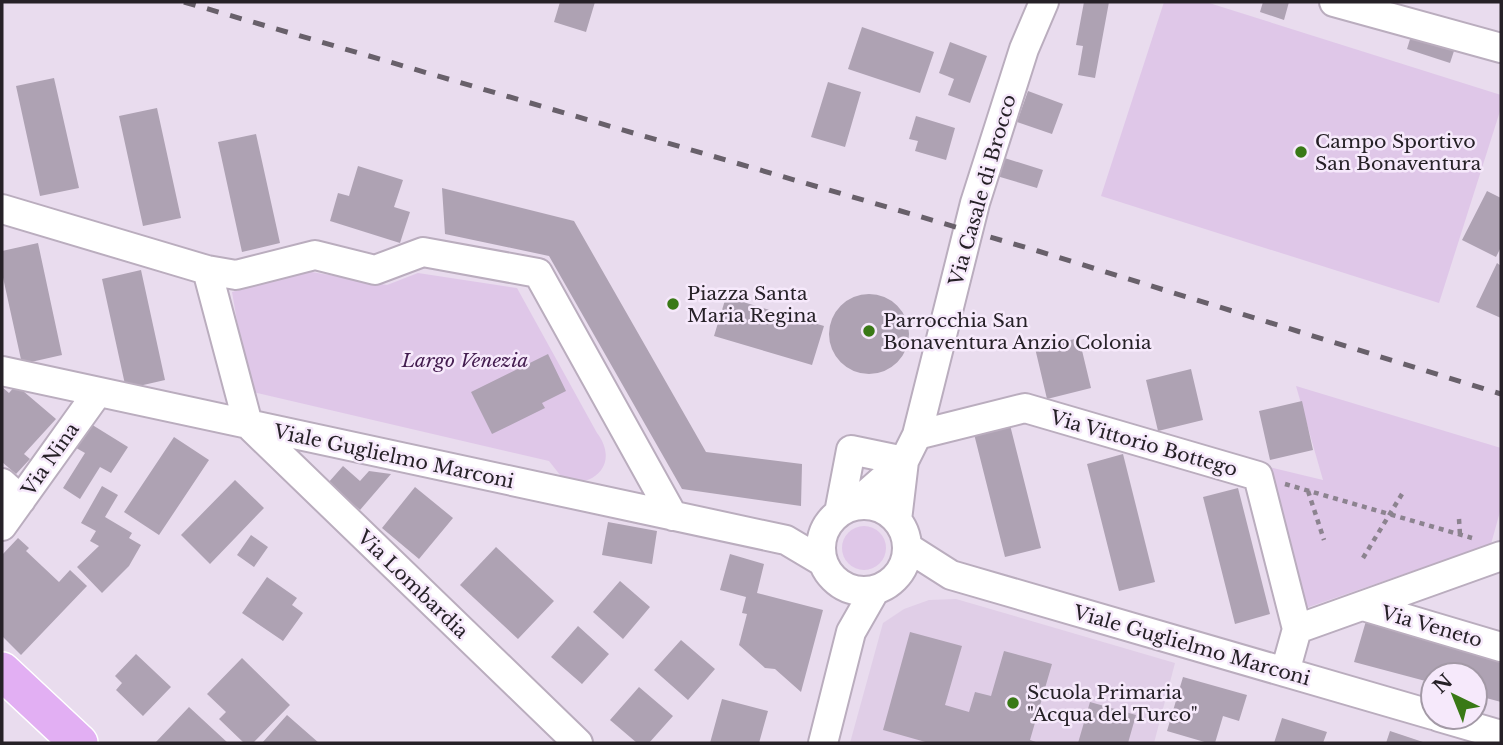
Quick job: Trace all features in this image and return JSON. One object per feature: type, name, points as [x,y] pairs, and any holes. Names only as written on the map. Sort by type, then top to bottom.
[{"type":"main road","points":[[2,671],[79,743]]},
{"type":"street","name":"Via Casale di Brocco","points":[[904,461],[917,435],[975,203],[1024,49],[1044,2]]},
{"type":"street","points":[[1334,2],[1501,48]]},
{"type":"street","points":[[2,209],[207,270],[236,275],[315,254],[375,270],[423,252],[538,273],[673,516]]},
{"type":"street","points":[[207,270],[248,424]]},
{"type":"street","name":"Viale Guglielmo Marconi","points":[[2,371],[786,540],[831,573]]},
{"type":"street","name":"Via Nina","points":[[2,526],[11,491],[98,392]]},
{"type":"street","name":"Via Vittorio Bottego","points":[[917,435],[1025,408],[1258,476],[1297,629],[1285,672]]},
{"type":"street","name":"Via Lombardia","points":[[248,424],[578,743]]},
{"type":"street","points":[[839,517],[851,450],[904,461]]},
{"type":"street","points":[[851,632],[821,541],[839,517],[904,461]]},
{"type":"street","points":[[897,520],[904,461]]},
{"type":"street","points":[[823,743],[851,632],[886,583],[902,567],[907,547],[897,520],[877,507],[865,505],[839,517]]},
{"type":"street","name":"Viale Guglielmo Marconi","points":[[786,540],[839,517]]},
{"type":"street","name":"Viale Guglielmo Marconi","points":[[907,547],[951,575],[1419,711]]},
{"type":"street","points":[[1297,629],[1363,606],[1491,548]]},
{"type":"street","points":[[831,573],[850,589],[862,591],[886,583]]},
{"type":"street","name":"Viale Guglielmo Marconi","points":[[886,583],[951,575]]},
{"type":"street","name":"Via Veneto","points":[[1363,606],[1501,647]]},
{"type":"path","points":[[1258,476],[1460,535],[1491,548]]},
{"type":"path","points":[[1307,490],[1324,540]]},
{"type":"path","points":[[1363,558],[1402,495]]},
{"type":"path","points":[[1459,519],[1460,535]]},
{"type":"shaded area","name":"Scuola Primaria \"Acqua del Turco\"","points":[[956,599],[1175,663],[1154,743],[850,743],[883,623],[904,609],[929,600]]},
{"type":"green space","name":"Campo Sportivo San Bonaventura","points":[[1164,2],[1206,2],[1501,95],[1501,108],[1439,303],[1101,196]]},
{"type":"green space","name":"Largo Venezia","points":[[306,271],[387,285],[418,273],[517,288],[604,444],[606,457],[602,468],[589,480],[564,480],[549,461],[249,391],[232,292]]},
{"type":"green space","points":[[1296,386],[1501,448],[1501,508],[1491,544],[1306,608],[1265,466],[1323,480]]},
{"type":"green space","points":[[864,526],[873,527],[880,532],[885,539],[885,557],[880,564],[873,569],[864,570],[855,569],[848,564],[843,557],[842,548],[843,539],[848,532],[855,527]]},
{"type":"building","points":[[560,2],[595,2],[586,32],[554,22]]},
{"type":"building","points":[[1084,2],[1109,2],[1095,78],[1078,75],[1083,46],[1076,45]]},
{"type":"building","points":[[1263,2],[1289,2],[1284,20],[1260,12]]},
{"type":"building","points":[[862,27],[934,52],[920,93],[848,69]]},
{"type":"building","points":[[1411,36],[1454,51],[1450,63],[1407,49]]},
{"type":"building","points":[[950,42],[987,56],[970,103],[948,95],[954,79],[939,73]]},
{"type":"building","points":[[54,78],[79,188],[40,196],[16,86]]},
{"type":"building","points":[[828,82],[861,92],[845,147],[811,137]]},
{"type":"building","points":[[1028,91],[1063,104],[1052,134],[1017,122]]},
{"type":"building","points":[[157,108],[181,218],[143,226],[119,116]]},
{"type":"building","points":[[916,116],[955,128],[946,160],[915,151],[918,141],[909,139]]},
{"type":"building","points":[[256,134],[280,243],[242,252],[218,142]]},
{"type":"building","points":[[995,155],[1043,170],[1037,188],[990,174]]},
{"type":"building","points":[[358,166],[403,180],[394,207],[410,212],[400,243],[330,221],[338,193],[349,196]]},
{"type":"building","points":[[442,188],[574,221],[706,452],[802,464],[801,506],[682,489],[549,256],[445,234]]},
{"type":"building","points":[[1487,191],[1501,198],[1501,247],[1496,257],[1462,240]]},
{"type":"building","points":[[38,243],[62,355],[22,364],[2,273],[2,251]]},
{"type":"building","points":[[1497,263],[1501,266],[1501,318],[1476,307]]},
{"type":"building","points":[[141,270],[165,380],[126,389],[102,279]]},
{"type":"building","name":"Parrocchia San Bonaventura Anzio Colonia","points":[[869,294],[884,297],[897,306],[906,319],[909,334],[906,349],[897,362],[884,371],[869,374],[854,371],[841,362],[832,349],[829,334],[832,319],[841,306],[854,297]]},
{"type":"building","points":[[726,297],[824,326],[812,365],[714,336]]},
{"type":"building","points":[[1079,338],[1091,388],[1047,399],[1035,348]]},
{"type":"building","points":[[548,354],[566,391],[542,403],[545,408],[492,434],[471,392]]},
{"type":"building","points":[[1191,369],[1203,420],[1158,431],[1146,380]]},
{"type":"building","points":[[16,385],[56,419],[24,454],[30,459],[16,474],[2,462],[2,387],[9,393]]},
{"type":"building","points":[[1302,401],[1313,450],[1270,460],[1259,411]]},
{"type":"building","points":[[86,421],[128,447],[111,473],[100,467],[80,499],[63,488],[85,453],[71,445]]},
{"type":"building","points":[[1009,421],[1041,548],[1005,557],[973,430]]},
{"type":"building","points":[[174,437],[209,460],[159,535],[124,512]]},
{"type":"building","points":[[1123,454],[1155,582],[1119,591],[1087,464]]},
{"type":"building","points":[[343,466],[360,481],[369,471],[391,474],[360,510],[328,483]]},
{"type":"building","points":[[235,480],[264,508],[210,564],[181,535]]},
{"type":"building","points":[[102,486],[118,495],[105,517],[132,533],[129,538],[141,545],[129,566],[102,593],[77,567],[99,546],[90,541],[96,531],[81,523]]},
{"type":"building","points":[[415,487],[453,518],[419,559],[382,528]]},
{"type":"building","points":[[1238,488],[1270,614],[1235,624],[1203,497]]},
{"type":"building","points":[[608,522],[657,531],[652,564],[602,555]]},
{"type":"building","points":[[251,535],[268,547],[254,567],[237,555]]},
{"type":"building","points":[[18,538],[29,548],[26,551],[59,582],[70,570],[87,586],[21,655],[2,636],[2,555]]},
{"type":"building","points":[[496,547],[554,601],[518,639],[460,585]]},
{"type":"building","points":[[730,554],[764,564],[757,593],[823,610],[801,692],[775,669],[765,668],[739,645],[747,614],[742,613],[746,597],[720,590]]},
{"type":"building","points":[[267,577],[297,598],[292,605],[303,613],[283,641],[242,613]]},
{"type":"building","points":[[620,581],[650,607],[623,639],[593,612]]},
{"type":"building","points":[[1366,621],[1501,658],[1501,702],[1489,699],[1489,661],[1419,661],[1419,679],[1354,662]]},
{"type":"building","points":[[578,626],[609,654],[582,684],[551,657]]},
{"type":"building","points":[[910,632],[962,646],[945,705],[969,712],[975,692],[991,696],[1004,651],[1052,664],[1030,740],[1039,743],[929,743],[883,730]]},
{"type":"building","points":[[681,640],[715,669],[688,700],[654,670]]},
{"type":"building","points":[[136,654],[171,687],[143,716],[116,690],[122,683],[115,676]]},
{"type":"building","points":[[242,658],[290,705],[253,743],[244,743],[219,719],[226,712],[207,694]]},
{"type":"building","points":[[1183,677],[1247,695],[1239,721],[1223,716],[1215,743],[1167,731]]},
{"type":"building","points":[[639,687],[673,716],[649,743],[637,743],[610,720]]},
{"type":"building","points":[[722,699],[768,711],[759,743],[710,743]]},
{"type":"building","points":[[1090,702],[1136,715],[1128,743],[1078,743]]},
{"type":"building","points":[[189,707],[228,743],[155,743]]},
{"type":"building","points":[[287,715],[319,743],[262,743]]},
{"type":"building","points":[[1282,718],[1327,732],[1323,743],[1274,743]]},
{"type":"building","points":[[1390,731],[1426,743],[1386,743]]},
{"type":"railway","points":[[184,2],[1038,251],[1501,394]]},
{"type":"place","name":"Campo Sportivo San Bonaventura","points":[[1301,152]]},
{"type":"place","name":"Piazza Santa Maria Regina","points":[[673,304]]},
{"type":"place","name":"Parrocchia San Bonaventura Anzio Colonia","points":[[869,331]]},
{"type":"place","name":"Scuola Primaria \"Acqua del Turco\"","points":[[1013,703]]}]
